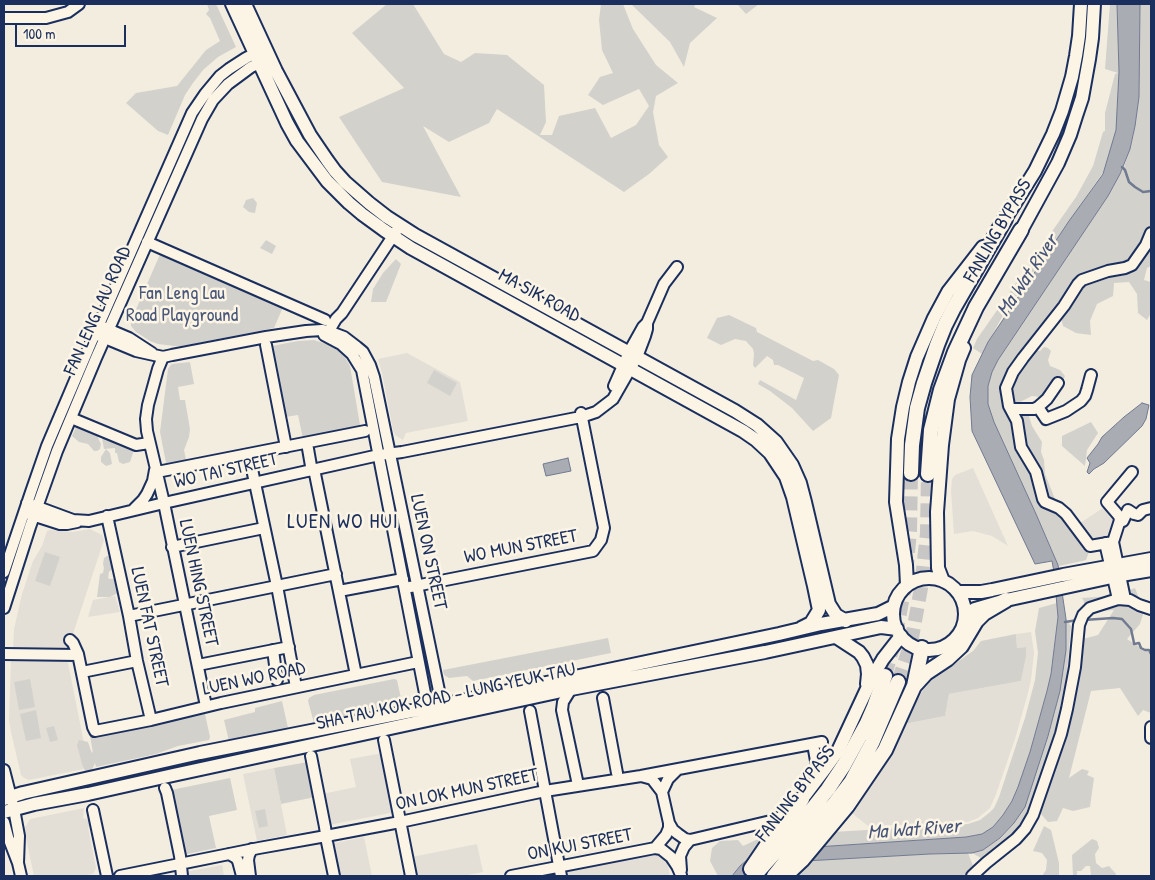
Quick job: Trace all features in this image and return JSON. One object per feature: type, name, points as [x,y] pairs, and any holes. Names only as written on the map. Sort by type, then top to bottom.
[{"type":"highway","name":"FANLING BYPASS","points":[[912,473],[912,446],[917,408],[934,354],[953,309],[1006,219]]},
{"type":"highway","name":"FANLING BYPASS","points":[[928,474],[931,430],[941,390],[955,352],[976,307],[1021,230]]},
{"type":"highway","points":[[914,686],[926,673],[947,659],[961,646],[976,620],[1006,600]]},
{"type":"highway","points":[[746,876],[772,838],[807,825],[847,806],[886,750],[914,686],[922,648]]},
{"type":"highway","name":"FANLING BYPASS","points":[[754,876],[807,825],[835,803],[856,774],[879,729],[892,679]]},
{"type":"highway","points":[[786,876],[802,860],[807,825],[802,799]]},
{"type":"highway","name":"FANLING BYPASS","points":[[774,876],[807,825]]},
{"type":"main road","name":"MA SIK ROAD","points":[[232,4],[326,160],[356,192],[379,211],[411,248],[744,431],[763,446],[776,461],[786,477],[793,497],[819,610]]},
{"type":"main road","name":"MA SIK ROAD","points":[[245,4],[263,56]]},
{"type":"main road","name":"FANLING BYPASS","points":[[1006,219],[1035,171],[1062,111],[1076,56],[1080,4]]},
{"type":"main road","name":"FANLING BYPASS","points":[[1021,230],[1058,163],[1070,135],[1084,89],[1092,38],[1094,4]]},
{"type":"main road","points":[[907,585],[906,565],[896,502],[898,439],[902,408],[909,382],[924,339],[948,292],[1006,219]]},
{"type":"main road","name":"MA SIK ROAD","points":[[396,230],[633,355],[742,415],[763,430],[776,442],[792,465],[800,483],[829,604],[836,615],[846,620]]},
{"type":"main road","points":[[943,581],[938,568],[937,512],[942,445],[948,399],[959,360],[972,328],[1021,230]]},
{"type":"main road","points":[[965,615],[975,609],[1116,571],[1151,559]]},
{"type":"main road","points":[[958,592],[981,592],[1063,575],[1151,570]]},
{"type":"main road","points":[[924,578],[937,579],[958,592],[963,603],[965,615],[962,627],[956,638],[940,648],[928,649],[910,644],[899,632],[894,617],[894,606],[898,596],[907,585],[924,578]]},
{"type":"main road","name":"SHA TAU KOK ROAD – LUNG YEUK TAU","points":[[8,804],[23,793],[200,753],[429,714],[801,628],[878,614],[894,606]]},
{"type":"main road","name":"SHA TAU KOK ROAD – LUNG YEUK TAU","points":[[801,628],[811,623],[819,610]]},
{"type":"main road","name":"SHA TAU KOK ROAD – LUNG YEUK TAU","points":[[443,711],[571,689],[881,628],[899,632]]},
{"type":"main road","points":[[802,799],[838,751],[866,691],[899,632]]},
{"type":"main road","points":[[836,637],[859,652],[867,664],[866,691]]},
{"type":"street","points":[[4,18],[46,18],[68,12],[79,4]]},
{"type":"street","name":"FAN LENG LAU ROAD","points":[[4,608],[47,446],[147,242],[207,109],[228,84],[263,56]]},
{"type":"street","name":"FAN LENG LAU ROAD","points":[[4,572],[71,418],[102,332],[198,103],[220,76],[229,69],[243,60],[263,56]]},
{"type":"street","points":[[327,333],[396,230]]},
{"type":"street","points":[[1109,543],[1090,546],[1066,514],[1043,499],[1036,472],[1021,447],[1018,421],[1011,409],[1006,388],[1013,372],[1064,306],[1078,284],[1082,280],[1132,265],[1146,245],[1151,233]]},
{"type":"street","points":[[147,242],[325,320]]},
{"type":"street","name":"WO TAI STREET","points":[[85,521],[313,468],[596,412],[612,399],[664,284],[677,267]]},
{"type":"street","points":[[102,332],[129,338],[160,357],[306,330],[327,333],[339,339],[342,313]]},
{"type":"street","name":"LUEN ON STREET","points":[[339,339],[357,347],[368,359],[373,371],[443,711]]},
{"type":"street","name":"LUEN ON STREET","points":[[339,339],[352,354],[362,370],[429,714]]},
{"type":"street","points":[[266,345],[286,447]]},
{"type":"street","name":"LUEN HING STREET","points":[[160,357],[148,405],[146,425],[206,706]]},
{"type":"street","points":[[1038,407],[1046,419],[1066,411],[1085,396],[1091,375]]},
{"type":"street","points":[[1011,409],[1034,409],[1038,407],[1058,383]]},
{"type":"street","name":"WO MUN STREET","points":[[404,584],[417,586],[593,551],[601,540],[604,528],[581,415]]},
{"type":"street","points":[[71,418],[136,445],[149,443]]},
{"type":"street","points":[[156,469],[249,455],[365,431]]},
{"type":"street","points":[[306,443],[336,574],[356,675]]},
{"type":"street","points":[[249,455],[296,687]]},
{"type":"street","name":"LUEN HING STREET","points":[[133,510],[151,488],[156,469]]},
{"type":"street","points":[[1120,520],[1108,502],[1132,472]]},
{"type":"street","points":[[1122,599],[1109,543],[1120,520],[1123,521],[1128,510],[1138,515],[1144,510],[1151,508]]},
{"type":"street","points":[[30,509],[73,520],[85,521]]},
{"type":"street","name":"LUEN FAT STREET","points":[[107,516],[151,720]]},
{"type":"street","name":"LUEN FAT STREET","points":[[85,521],[97,523],[109,534],[112,541]]},
{"type":"street","points":[[172,547],[264,528]]},
{"type":"street","points":[[129,616],[336,574]]},
{"type":"street","name":"LUEN ON STREET","points":[[339,592],[404,584]]},
{"type":"street","points":[[972,876],[1016,839],[1031,820],[1058,742],[1067,709],[1075,667],[1079,625],[1085,612],[1090,608],[1122,599],[1151,609]]},
{"type":"street","points":[[70,640],[78,655],[82,672],[137,661]]},
{"type":"street","points":[[198,665],[289,647]]},
{"type":"street","points":[[273,650],[277,680]]},
{"type":"street","points":[[4,654],[78,655]]},
{"type":"street","name":"LUEN WO ROAD","points":[[82,672],[92,727],[95,731],[418,662]]},
{"type":"street","points":[[571,689],[563,702],[562,710],[578,785]]},
{"type":"street","points":[[603,698],[617,773]]},
{"type":"street","points":[[530,712],[560,871]]},
{"type":"street","points":[[1151,727],[1151,738]]},
{"type":"street","points":[[384,740],[411,876]]},
{"type":"street","name":"ON LOK MUN STREET","points":[[120,876],[252,849],[400,822],[545,791],[641,776],[817,743],[816,761]]},
{"type":"street","points":[[311,756],[334,876]]},
{"type":"street","points":[[662,792],[668,780],[679,768]]},
{"type":"street","points":[[4,770],[8,804],[19,836],[18,863]]},
{"type":"street","points":[[641,776],[652,779],[662,792],[669,823],[666,835],[655,848]]},
{"type":"street","points":[[165,788],[182,876]]},
{"type":"street","points":[[669,823],[673,830],[685,839],[690,840],[775,820],[802,799]]},
{"type":"street","points":[[92,810],[107,876]]},
{"type":"street","points":[[4,822],[21,876]]},
{"type":"street","points":[[681,876],[680,856],[690,840]]},
{"type":"street","points":[[655,848],[661,849],[670,857],[677,866],[681,876]]},
{"type":"street","name":"ON KUI STREET","points":[[511,876],[560,871],[655,848]]},
{"type":"street","points":[[250,876],[248,860],[252,849]]},
{"type":"street","points":[[229,854],[238,861],[242,876]]},
{"type":"shaded area","points":[[1117,4],[1140,4],[1139,97],[1130,149],[1120,174],[1108,196],[998,360],[988,386],[988,404],[994,422],[1058,565],[1066,619],[1066,650],[1060,691],[1048,736],[1025,807],[1000,838],[983,850],[972,853],[769,863],[747,876],[732,876],[740,866],[756,854],[786,849],[966,837],[982,834],[993,827],[1012,801],[1030,752],[1051,674],[1058,617],[1054,572],[1052,561],[1035,564],[972,431],[970,397],[972,375],[988,342],[1069,221],[1103,174],[1116,130],[1119,72]]},
{"type":"shaded area","points":[[407,353],[460,382],[468,421],[406,433],[403,440],[395,435],[378,359]]},
{"type":"shaded area","points":[[1142,403],[1149,405],[1146,419],[1142,426],[1104,463],[1089,474],[1087,472],[1090,463],[1087,458],[1102,437]]},
{"type":"shaded area","points":[[568,458],[571,471],[546,476],[543,464]]},
{"type":"shaded area","points":[[973,468],[1008,546],[992,536],[973,531],[954,534],[952,479],[955,475]]},
{"type":"shaded area","points":[[1106,506],[1116,521],[1115,532],[1093,542],[1077,525]]},
{"type":"shaded area","points":[[90,529],[102,535],[104,540],[67,652],[13,651],[14,629],[22,594],[33,561],[42,546],[47,531],[73,532]]},
{"type":"shaded area","points":[[115,596],[120,612],[88,617],[93,600]]},
{"type":"shaded area","points":[[1031,632],[1034,653],[1028,693],[1015,739],[990,808],[978,818],[968,822],[868,826],[848,810],[904,724],[945,716],[949,694],[1021,681],[1026,647],[1017,648],[1016,634]]},
{"type":"shaded area","points":[[11,658],[67,658],[89,768],[29,780],[21,775],[9,720]]},
{"type":"shaded area","points":[[383,753],[395,812],[329,825],[322,794],[356,787],[350,759]]},
{"type":"shaded area","points":[[274,768],[287,835],[257,841],[243,774]]},
{"type":"shaded area","points":[[84,808],[83,818],[91,821],[92,826],[88,827],[96,868],[93,874],[81,876],[34,876],[24,829],[30,819]]},
{"type":"shaded area","points":[[364,837],[372,876],[337,876],[330,844]]},
{"type":"shaded area","points":[[477,844],[483,872],[463,876],[416,876],[412,857]]},
{"type":"shaded area","points":[[657,854],[667,861],[670,876],[566,876],[566,872]]},
{"type":"shaded area","points":[[222,865],[224,876],[186,876],[185,872]]},
{"type":"green space","points":[[207,4],[216,4],[236,47],[218,57],[203,70],[185,95],[168,135],[158,131],[126,103],[136,93],[177,86],[206,50],[220,41],[210,18],[206,14],[209,10]]},
{"type":"green space","points":[[387,4],[413,4],[444,54],[461,62],[475,53],[507,55],[544,85],[546,122],[540,135],[552,135],[559,116],[595,108],[611,138],[636,125],[649,106],[639,89],[603,105],[588,95],[600,77],[613,73],[602,50],[599,20],[601,4],[623,4],[633,29],[656,65],[678,83],[656,96],[653,112],[659,145],[668,157],[624,192],[497,109],[489,123],[449,142],[423,126],[461,197],[382,182],[339,117],[404,88],[352,33]]},
{"type":"green space","points":[[631,4],[696,4],[694,7],[717,18],[690,43],[684,67],[670,42]]},
{"type":"green space","points":[[737,4],[759,4],[746,14]]},
{"type":"green space","points":[[1110,4],[1117,4],[1119,72],[1118,130],[1104,171],[1002,317],[982,354],[973,348],[977,339],[1076,197],[1093,166],[1103,132],[1105,131],[1105,113],[1115,74],[1118,73],[1105,69]]},
{"type":"green space","points":[[1140,4],[1151,4],[1151,266],[1147,268],[1144,280],[1151,282],[1151,313],[1147,320],[1138,313],[1137,294],[1129,282],[1114,283],[1113,296],[1097,304],[1090,321],[1091,335],[1076,333],[1063,326],[1060,314],[1085,284],[1077,279],[1068,290],[1059,309],[1023,363],[1027,362],[1035,350],[1040,351],[1044,347],[1048,348],[1051,351],[1048,360],[1050,366],[1060,370],[1065,376],[1063,381],[1055,378],[1052,382],[1052,387],[1041,397],[1032,396],[1018,403],[1010,397],[1018,416],[1022,417],[1019,411],[1027,410],[1032,426],[1042,442],[1041,452],[1044,460],[1045,474],[1055,499],[1053,501],[1048,498],[1044,489],[1035,458],[1023,445],[1033,472],[1038,498],[1042,506],[1056,511],[1064,517],[1089,552],[1086,560],[1059,566],[994,422],[988,404],[988,386],[998,360],[1108,196],[1124,167],[1133,137],[1139,97]]},
{"type":"green space","points":[[253,198],[257,203],[255,213],[249,212],[243,207],[246,200]]},
{"type":"green space","points":[[266,240],[276,246],[272,254],[260,248]]},
{"type":"green space","name":"Fan Leng Lau Road Playground","points":[[161,252],[284,305],[274,328],[182,346],[158,344],[136,332],[131,326],[131,321]]},
{"type":"green space","points":[[396,259],[401,264],[386,302],[371,302],[373,289],[383,273]]},
{"type":"green space","points":[[729,315],[756,328],[757,332],[813,361],[818,360],[834,369],[839,375],[831,418],[813,431],[792,408],[758,384],[760,380],[796,400],[804,378],[778,365],[774,365],[773,360],[767,356],[755,368],[753,365],[753,349],[746,341],[735,339],[721,345],[707,338],[717,318]]},
{"type":"green space","points":[[314,340],[332,346],[341,353],[350,366],[360,425],[359,428],[303,439],[298,415],[285,417],[272,346]]},
{"type":"green space","points":[[190,362],[194,384],[178,387],[180,400],[185,400],[190,429],[184,450],[186,460],[166,463],[160,432],[168,369],[172,364]]},
{"type":"green space","points":[[434,370],[457,383],[450,396],[427,383]]},
{"type":"green space","points":[[1091,422],[1098,433],[1087,450],[1085,466],[1062,446],[1062,436]]},
{"type":"green space","points":[[78,423],[98,431],[98,438],[101,444],[100,449],[94,451],[88,444],[79,442],[72,436]]},
{"type":"green space","points":[[103,433],[133,445],[134,450],[130,462],[123,464],[119,462],[115,448],[104,449]]},
{"type":"green space","points":[[106,449],[110,453],[112,464],[106,466],[101,462],[101,457]]},
{"type":"green space","points":[[45,552],[60,557],[50,586],[35,581]]},
{"type":"green space","points":[[114,556],[116,566],[109,572],[108,578],[117,579],[120,592],[110,597],[97,597],[100,574],[103,573],[104,558]]},
{"type":"green space","points":[[1135,588],[1144,611],[1140,624],[1127,639],[1151,653],[1151,713],[1143,710],[1138,716],[1120,688],[1091,691],[1069,778],[1082,769],[1089,771],[1087,775],[1094,778],[1090,807],[1073,811],[1063,808],[1057,821],[1048,822],[1035,807],[1028,820],[1001,851],[981,858],[972,853],[983,850],[1001,838],[1014,823],[1026,803],[1055,712],[1066,650],[1066,619],[1071,626],[1064,708],[1067,707],[1079,640],[1098,635],[1114,610],[1087,612],[1081,598],[1112,596]]},
{"type":"green space","points":[[1057,603],[1058,617],[1051,674],[1030,752],[1022,779],[1012,801],[993,827],[982,834],[966,837],[786,849],[745,860],[732,876],[718,876],[710,861],[712,848],[720,841],[738,840],[743,846],[756,840],[782,835],[968,824],[980,820],[989,813],[994,808],[999,797],[1025,718],[1035,680],[1038,653],[1035,631],[1039,608]]},
{"type":"green space","points":[[1016,634],[1017,648],[1026,647],[1021,681],[949,694],[945,716],[904,724],[923,690],[932,680],[973,651],[981,641]]},
{"type":"green space","points":[[608,638],[611,653],[473,681],[467,676],[449,678],[444,675],[443,670]]},
{"type":"green space","points":[[30,679],[35,707],[19,710],[14,682]]},
{"type":"green space","points":[[394,679],[397,680],[402,703],[314,723],[308,701],[314,695]]},
{"type":"green space","points":[[282,701],[288,728],[229,741],[224,720],[255,712],[255,708]]},
{"type":"green space","points":[[36,710],[41,738],[26,741],[20,714]]},
{"type":"green space","points":[[205,714],[209,740],[96,767],[95,763],[91,772],[86,773],[77,745],[79,740],[88,742],[93,753],[90,736]]},
{"type":"green space","points":[[54,726],[58,740],[50,742],[46,728]]},
{"type":"green space","points":[[308,762],[315,797],[281,804],[274,768]]},
{"type":"green space","points":[[230,778],[237,810],[209,816],[216,848],[183,855],[171,790]]},
{"type":"green space","points":[[265,809],[268,826],[259,828],[255,811]]},
{"type":"green space","points":[[1044,826],[1051,830],[1059,863],[1059,876],[1042,876],[1046,870],[1047,860],[1042,853],[1033,851]]},
{"type":"green space","points":[[1092,839],[1097,841],[1099,848],[1095,854],[1096,863],[1102,868],[1109,866],[1116,874],[1115,876],[1091,876],[1090,866],[1086,866],[1081,871],[1077,871],[1077,876],[1073,876],[1072,855]]},
{"type":"green space","points":[[968,853],[975,871],[968,876],[747,876],[769,863]]},
{"type":"waterway","points":[[1122,167],[1129,182],[1135,187],[1143,192],[1151,191]]},
{"type":"waterway","points":[[1084,620],[1122,619],[1131,629],[1134,644],[1139,643],[1141,648],[1149,650],[1151,654]]},
{"type":"waterway","points":[[1065,622],[1078,620]]},
{"type":"tunnel","points":[[885,676],[895,639],[905,586],[910,531],[911,473]]},
{"type":"tunnel","points":[[898,682],[911,643],[921,588],[927,533],[928,474]]},
{"type":"district","name":"LUEN WO HUI","points":[[343,522]]},
{"type":"water label","name":"Ma Wat River","points":[[1028,276]]},
{"type":"water label","name":"Ma Wat River","points":[[914,830]]}]
